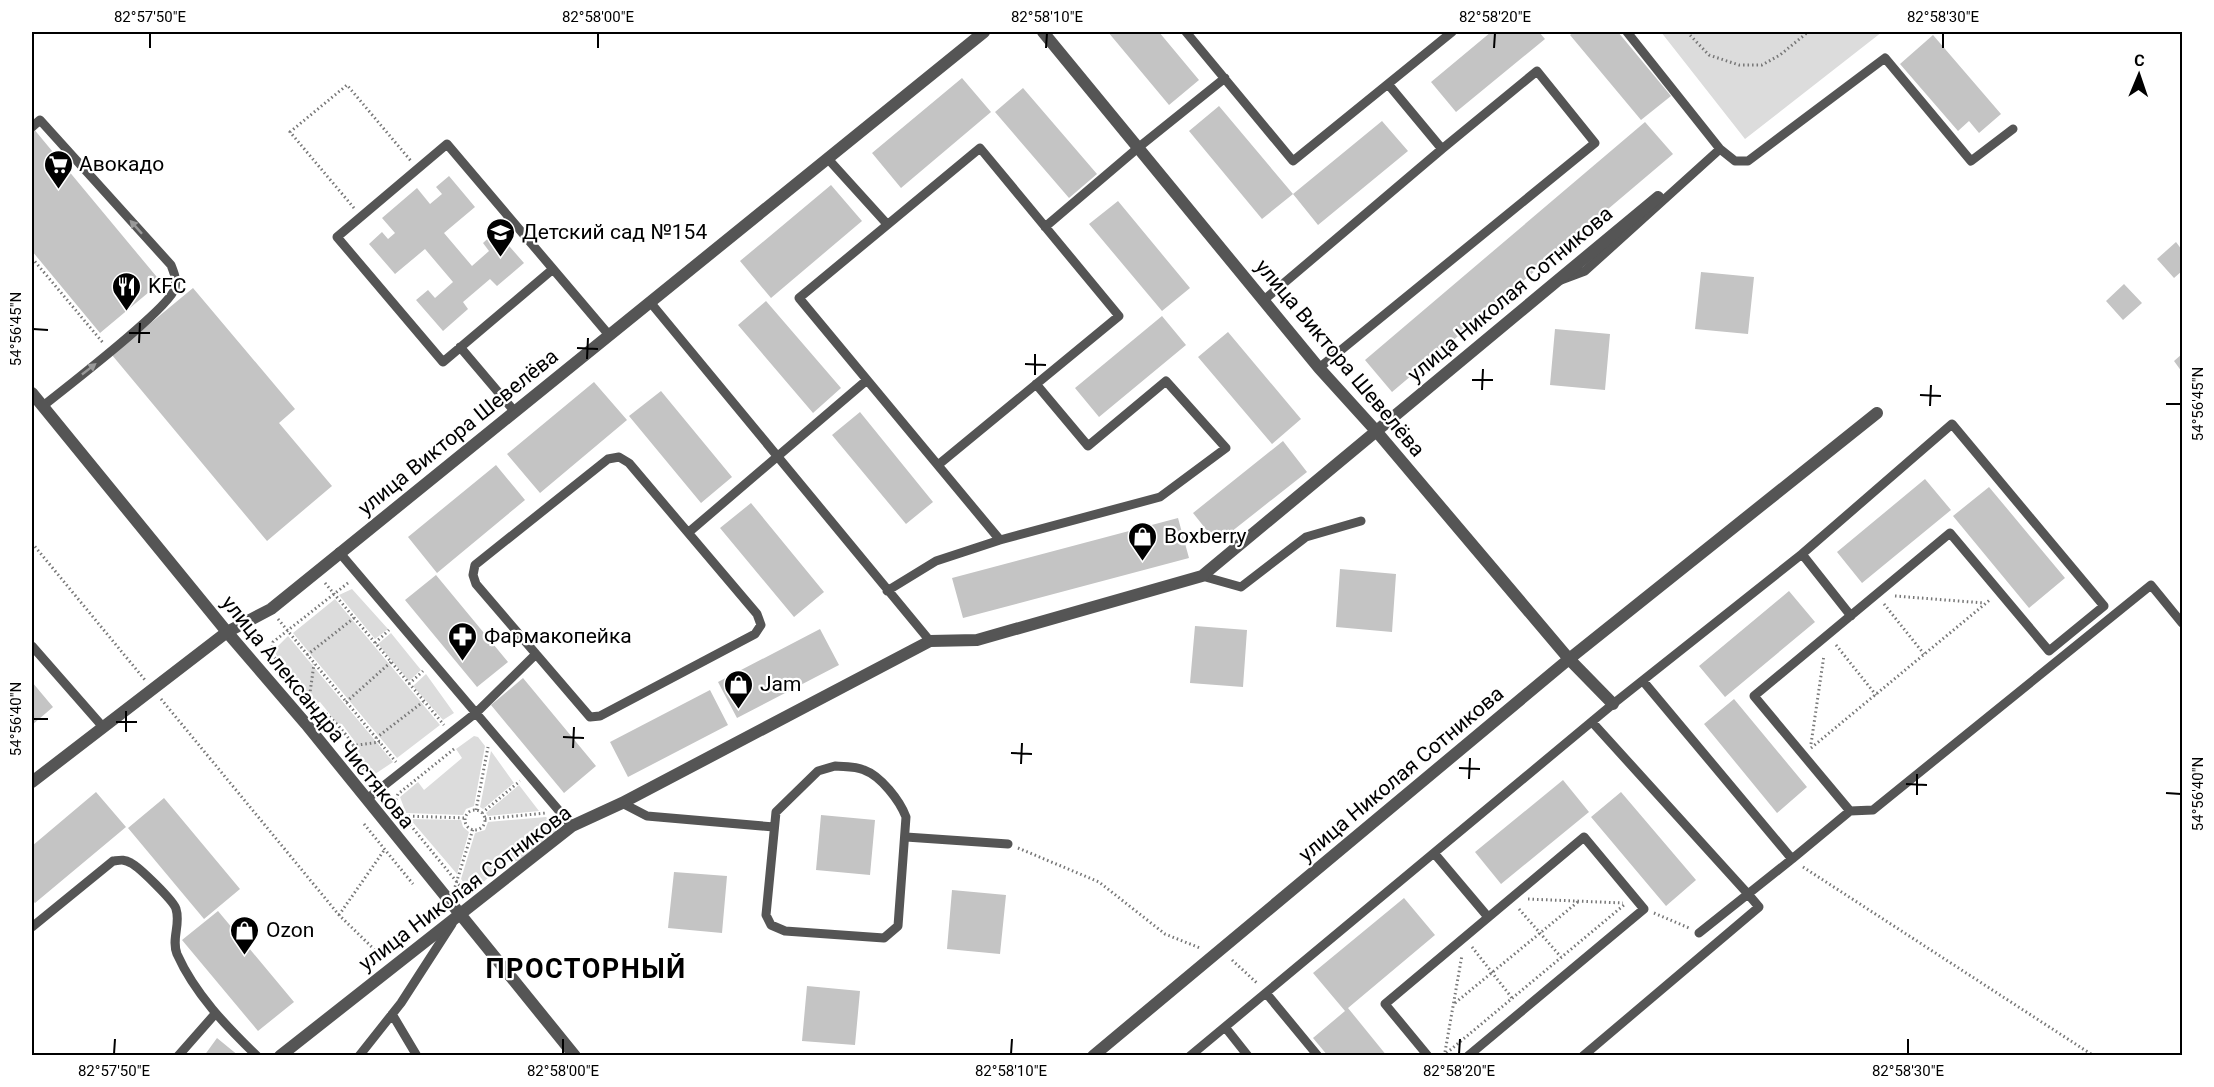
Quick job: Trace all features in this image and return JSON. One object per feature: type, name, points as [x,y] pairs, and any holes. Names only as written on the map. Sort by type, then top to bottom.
[{"type":"street","name":"улица Виктора Шевелёва","points":[[32,783],[227,632],[271,609],[984,32]]},
{"type":"street","name":"улица Виктора Шевелёва","points":[[1043,32],[1319,368],[1377,432],[1569,659],[1613,704]]},
{"type":"street","name":"улица Николая Сотникова","points":[[280,1056],[572,826],[622,803],[930,641],[977,640],[1202,576],[1658,197]]},
{"type":"street","name":"улица Александра Чистякова","points":[[32,393],[227,632],[306,724],[574,1056]]},
{"type":"street","name":"улица Николая Сотникова","points":[[1093,1056],[1569,659],[1878,413]]},
{"type":"lane","points":[[1186,32],[1293,161],[1452,32]]},
{"type":"lane","points":[[1627,32],[1720,149],[1735,161],[1748,161],[1885,58],[1971,161],[2013,129]]},
{"type":"lane","points":[[1264,300],[1537,71],[1595,142],[1319,368]]},
{"type":"lane","points":[[1045,227],[1225,78]]},
{"type":"lane","points":[[1388,84],[1442,149]]},
{"type":"lane","points":[[32,127],[40,120],[171,265],[176,277],[171,295],[111,352],[43,406]]},
{"type":"lane","points":[[553,269],[442,362],[337,237],[447,144],[553,269],[609,336]]},
{"type":"lane","points":[[938,465],[1119,316],[980,148],[799,298],[1000,540]]},
{"type":"lane","points":[[1553,283],[1585,271],[1720,149]]},
{"type":"lane","points":[[828,160],[887,224]]},
{"type":"lane","points":[[650,302],[776,458],[930,641]]},
{"type":"lane","points":[[460,347],[515,412]]},
{"type":"lane","points":[[689,532],[867,380]]},
{"type":"lane","points":[[887,591],[936,561],[1000,540],[1160,497],[1226,448],[1166,381],[1088,446],[1036,384]]},
{"type":"lane","points":[[1190,1056],[1613,704],[1802,554],[1952,424],[2104,606],[2049,651],[1950,533],[1754,696],[1807,752],[1850,811]]},
{"type":"lane","points":[[619,457],[629,463],[689,532],[757,614],[761,625],[755,634],[600,716],[590,717],[536,654],[476,584],[473,575],[475,565],[608,459],[619,457]]},
{"type":"lane","points":[[1202,576],[1241,587],[1306,537],[1361,521]]},
{"type":"lane","points":[[339,552],[360,573],[572,826]]},
{"type":"lane","points":[[1802,554],[1851,616]]},
{"type":"lane","points":[[1699,933],[1850,811],[1873,810],[2151,585],[2182,623]]},
{"type":"lane","points":[[32,646],[103,727]]},
{"type":"lane","points":[[367,799],[477,712],[536,654]]},
{"type":"lane","points":[[1643,681],[1792,859]]},
{"type":"lane","points":[[1583,1056],[1759,908],[1592,722]]},
{"type":"lane","points":[[835,766],[859,768],[876,776],[904,811],[907,822],[898,926],[890,936],[876,939],[785,931],[771,925],[766,915],[774,827],[779,806],[822,769],[835,766]]},
{"type":"lane","points":[[622,803],[647,816],[774,827]]},
{"type":"lane","points":[[906,837],[1008,844]]},
{"type":"lane","points":[[1428,1056],[1384,1004],[1584,837],[1644,909],[1468,1056]]},
{"type":"lane","points":[[1434,853],[1488,917]]},
{"type":"lane","points":[[33,923],[113,861],[123,859],[133,864],[176,906],[177,953],[215,1014],[257,1056]]},
{"type":"lane","points":[[359,1056],[392,1014],[458,914]]},
{"type":"lane","points":[[1266,993],[1318,1056]]},
{"type":"lane","points":[[178,1056],[215,1014]]},
{"type":"lane","points":[[392,1014],[417,1056]]},
{"type":"lane","points":[[1225,1027],[1248,1056]]},
{"type":"path","points":[[1687,32],[1709,55],[1739,65],[1762,65],[1780,55],[1808,32]]},
{"type":"path","points":[[361,217],[290,132],[347,85],[418,169]]},
{"type":"path","points":[[32,261],[111,352]]},
{"type":"path","points":[[32,543],[339,915],[392,968]]},
{"type":"path","points":[[316,572],[450,734]]},
{"type":"path","points":[[360,573],[273,642],[271,653],[309,700],[314,705],[320,706],[353,746],[353,752],[368,774],[378,777]]},
{"type":"path","points":[[1807,752],[2000,591]]},
{"type":"path","points":[[1876,594],[1985,603]]},
{"type":"path","points":[[1876,594],[1924,654]]},
{"type":"path","points":[[271,609],[307,656],[397,763],[388,770]]},
{"type":"path","points":[[307,656],[354,618]]},
{"type":"path","points":[[375,643],[400,621]]},
{"type":"path","points":[[1827,635],[1876,694]]},
{"type":"path","points":[[1807,752],[1827,635]]},
{"type":"path","points":[[409,684],[434,661]]},
{"type":"path","points":[[346,702],[391,662]]},
{"type":"path","points":[[306,724],[314,664]]},
{"type":"path","points":[[376,738],[423,702]]},
{"type":"path","points":[[443,725],[469,703]]},
{"type":"path","points":[[476,810],[492,730]]},
{"type":"path","points":[[326,749],[380,742]]},
{"type":"path","points":[[458,745],[398,794],[396,805],[401,816],[473,903]]},
{"type":"path","points":[[482,813],[528,774]]},
{"type":"path","points":[[476,810],[482,813],[485,819],[480,828],[473,829],[467,825],[466,818],[469,813],[476,810]]},
{"type":"path","points":[[485,819],[560,812]]},
{"type":"path","points":[[401,816],[466,818]]},
{"type":"path","points":[[364,824],[413,884]]},
{"type":"path","points":[[450,903],[473,829]]},
{"type":"path","points":[[1008,844],[1099,882],[1165,934],[1236,962],[1266,993]]},
{"type":"path","points":[[339,915],[385,849]]},
{"type":"path","points":[[1792,859],[2094,1056]]},
{"type":"path","points":[[1444,1055],[1626,903],[1511,899]]},
{"type":"path","points":[[1511,899],[1561,957]]},
{"type":"path","points":[[1453,1004],[1580,902]]},
{"type":"path","points":[[1644,909],[1699,933]]},
{"type":"path","points":[[1465,937],[1512,998]]},
{"type":"path","points":[[1444,1055],[1465,937]]},
{"type":"path","points":[[32,1050],[36,1056]]},
{"type":"shaded area","points":[[1661,32],[1882,32],[1745,139]]},
{"type":"shaded area","points":[[352,589],[388,629],[375,639],[339,595]]},
{"type":"shaded area","points":[[335,599],[440,725],[397,758],[293,633]]},
{"type":"shaded area","points":[[391,633],[421,670],[409,681],[378,644]]},
{"type":"shaded area","points":[[288,636],[393,762],[375,774],[363,764],[355,751],[358,746],[342,724],[337,723],[320,702],[316,703],[278,658],[274,650]]},
{"type":"shaded area","points":[[426,674],[454,713],[443,720],[413,686]]},
{"type":"shaded area","points":[[474,736],[478,737],[485,746],[474,806],[466,809],[463,815],[406,813],[400,797],[418,782],[424,790],[462,758],[456,749]]},
{"type":"shaded area","points":[[491,751],[514,783],[483,809],[480,807]]},
{"type":"shaded area","points":[[519,785],[539,811],[488,816],[486,813]]},
{"type":"shaded area","points":[[546,817],[561,832],[518,861],[506,862],[471,893],[461,879],[475,833],[485,830],[488,822]]},
{"type":"shaded area","points":[[410,819],[461,820],[463,827],[469,832],[457,874]]},
{"type":"building","points":[[1108,32],[1159,32],[1199,80],[1169,105]]},
{"type":"building","points":[[1491,32],[1539,32],[1545,39],[1456,112],[1431,82]]},
{"type":"building","points":[[1574,32],[1618,32],[1671,96],[1641,120],[1570,35]]},
{"type":"building","points":[[1933,35],[2001,114],[1979,133],[1969,121],[1958,131],[1900,64]]},
{"type":"building","points":[[962,78],[991,112],[901,188],[872,153]]},
{"type":"building","points":[[1023,88],[1097,174],[1069,198],[995,112]]},
{"type":"building","points":[[1219,106],[1293,194],[1262,219],[1189,131]]},
{"type":"building","points":[[1382,121],[1408,151],[1318,225],[1293,194]]},
{"type":"building","points":[[1645,122],[1673,154],[1392,392],[1365,360]]},
{"type":"building","name":"Авокадо","points":[[33,128],[161,282],[100,333],[32,251]]},
{"type":"building","name":"Детский сад №154","points":[[449,176],[475,207],[444,233],[472,266],[489,251],[483,243],[496,231],[524,263],[497,286],[490,279],[463,302],[468,309],[443,331],[416,300],[428,290],[435,298],[453,282],[425,249],[395,274],[369,244],[382,232],[388,239],[395,233],[382,218],[417,188],[430,204],[442,194],[436,187]]},
{"type":"building","points":[[831,185],[862,221],[771,298],[740,261]]},
{"type":"building","points":[[1118,201],[1190,288],[1162,311],[1089,224]]},
{"type":"building","points":[[2176,242],[2182,250],[2182,271],[2174,278],[2157,259]]},
{"type":"building","points":[[1701,272],[1754,277],[1748,334],[1695,329]]},
{"type":"building","points":[[2124,284],[2142,303],[2123,320],[2106,301]]},
{"type":"building","points":[[193,288],[295,409],[279,423],[332,486],[267,541],[112,355]]},
{"type":"building","points":[[766,301],[841,388],[813,413],[738,325]]},
{"type":"building","points":[[1162,316],[1186,345],[1099,417],[1075,388]]},
{"type":"building","points":[[1555,329],[1610,334],[1605,390],[1550,385]]},
{"type":"building","points":[[1228,332],[1301,419],[1272,444],[1198,357]]},
{"type":"building","points":[[2182,354],[2182,372],[2174,361]]},
{"type":"building","points":[[594,382],[627,420],[540,493],[507,454]]},
{"type":"building","points":[[661,391],[732,477],[701,503],[629,416]]},
{"type":"building","points":[[860,412],[933,502],[906,524],[832,435]]},
{"type":"building","points":[[1283,441],[1307,472],[1217,543],[1193,513]]},
{"type":"building","points":[[496,465],[525,500],[437,573],[408,537]]},
{"type":"building","points":[[1925,479],[1951,510],[1862,583],[1837,552]]},
{"type":"building","points":[[1989,487],[2065,578],[2029,608],[1953,516]]},
{"type":"building","points":[[751,503],[824,592],[794,617],[720,528]]},
{"type":"building","points":[[1178,518],[1189,558],[963,618],[952,578]]},
{"type":"building","points":[[1340,569],[1396,574],[1392,632],[1336,627]]},
{"type":"building","points":[[436,575],[508,662],[477,687],[405,600]]},
{"type":"building","points":[[1789,591],[1815,622],[1725,697],[1699,666]]},
{"type":"building","points":[[1195,626],[1247,630],[1243,687],[1190,683]]},
{"type":"building","points":[[820,629],[839,665],[737,718],[718,682]]},
{"type":"building","points":[[523,678],[596,766],[564,793],[491,705]]},
{"type":"building","points":[[32,682],[53,707],[32,725]]},
{"type":"building","points":[[710,690],[728,725],[628,777],[610,742]]},
{"type":"building","points":[[1734,699],[1807,787],[1777,813],[1704,724]]},
{"type":"building","points":[[1563,780],[1589,812],[1501,884],[1475,852]]},
{"type":"building","points":[[96,792],[126,827],[35,903],[32,900],[32,846]]},
{"type":"building","points":[[1621,792],[1696,880],[1666,906],[1591,817]]},
{"type":"building","points":[[164,798],[240,889],[204,919],[128,828]]},
{"type":"building","points":[[821,815],[875,820],[870,875],[816,870]]},
{"type":"building","points":[[674,872],[727,876],[722,933],[668,928]]},
{"type":"building","points":[[952,890],[1006,895],[1000,954],[947,949]]},
{"type":"building","points":[[1404,898],[1435,935],[1348,1008],[1387,1056],[1328,1056],[1313,1038],[1345,1011],[1313,973]]},
{"type":"building","points":[[218,911],[294,1002],[258,1031],[182,940]]},
{"type":"building","points":[[807,986],[860,991],[855,1045],[802,1041]]},
{"type":"building","points":[[217,1038],[239,1056],[204,1056]]},
{"type":"place","name":"Авокадо","points":[[58,190]]},
{"type":"place","name":"Детский сад №154","points":[[501,258]]},
{"type":"place","name":"KFC","points":[[127,312]]},
{"type":"place","name":"Boxberry","points":[[1143,562]]},
{"type":"place","name":"Фармакопейка","points":[[463,662]]},
{"type":"place","name":"Jam","points":[[739,710]]},
{"type":"place","name":"Ozon","points":[[245,956]]},
{"type":"district","name":"ПРОСТОРНЫЙ","points":[[586,969]]}]
